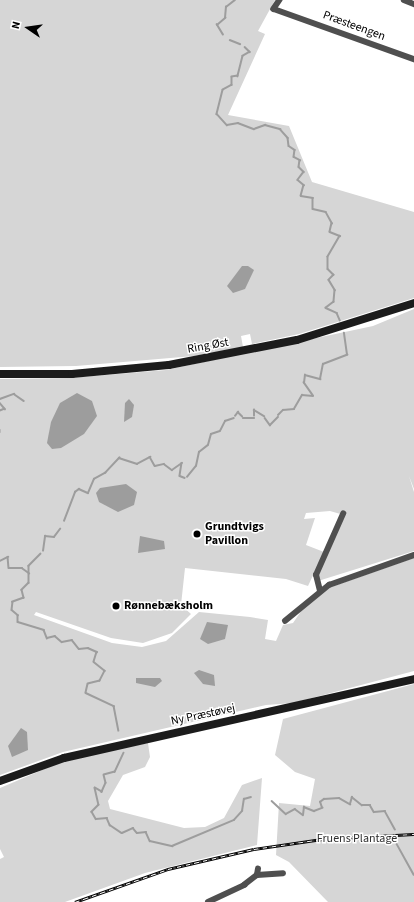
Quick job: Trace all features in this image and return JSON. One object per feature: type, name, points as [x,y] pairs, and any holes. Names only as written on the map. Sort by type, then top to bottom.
[{"type":"street","name":"Præsteengen","points":[[280,0],[274,9],[414,59]]},
{"type":"street","points":[[404,0],[414,4]]},
{"type":"street","name":"Ring Øst","points":[[0,374],[72,374],[184,363],[297,340],[414,302]]},
{"type":"street","points":[[320,590],[316,575],[343,514]]},
{"type":"street","points":[[285,621],[293,617],[303,602],[320,590],[414,554]]},
{"type":"street","name":"Ny Præstøvej","points":[[0,781],[64,758],[414,679]]},
{"type":"street","points":[[208,902],[258,872],[283,873]]},
{"type":"green space","points":[[0,0],[275,0],[258,31],[265,34],[228,115],[289,126],[312,182],[414,212],[414,298],[299,334],[252,344],[250,334],[241,336],[243,347],[194,356],[76,366],[0,367]]},
{"type":"green space","points":[[414,309],[414,489],[409,476],[414,492],[414,551],[318,581],[317,575],[344,515],[330,511],[306,513],[304,519],[315,518],[306,545],[324,552],[308,586],[286,579],[185,568],[181,605],[191,614],[172,633],[143,643],[111,638],[36,612],[34,615],[112,643],[142,647],[166,641],[199,612],[250,617],[268,620],[265,639],[276,641],[283,625],[293,623],[306,604],[331,587],[414,558],[414,671],[293,703],[266,705],[63,752],[0,775],[0,379],[69,378],[166,370],[373,326]]},
{"type":"green space","name":"Fruens Plantage","points":[[414,684],[414,902],[328,902],[289,862],[276,855],[279,803],[310,806],[315,779],[295,772],[275,755],[283,719]]},
{"type":"green space","points":[[148,743],[150,757],[145,767],[123,775],[108,801],[110,809],[184,828],[205,827],[224,818],[242,785],[262,778],[257,845],[145,873],[65,902],[0,902],[0,859],[4,857],[0,849],[0,788],[68,759]]},
{"type":"shaded area","points":[[242,266],[248,266],[254,270],[245,289],[233,293],[227,286]]},
{"type":"shaded area","points":[[77,393],[92,401],[97,416],[84,434],[61,448],[52,449],[47,443],[51,422],[60,403]]},
{"type":"shaded area","points":[[129,399],[134,405],[132,417],[124,422],[125,403]]},
{"type":"shaded area","points":[[126,484],[137,492],[134,505],[118,512],[99,502],[96,493],[100,488]]},
{"type":"shaded area","points":[[140,536],[164,541],[165,549],[138,553]]},
{"type":"shaded area","points":[[207,622],[228,625],[225,639],[208,644],[200,639]]},
{"type":"shaded area","points":[[199,670],[214,675],[215,686],[203,684],[194,673]]},
{"type":"shaded area","points":[[136,678],[160,678],[162,681],[155,687],[136,683]]},
{"type":"shaded area","points":[[21,728],[27,732],[28,750],[12,757],[8,746]]},
{"type":"waterway","points":[[223,35],[217,25],[225,18],[226,7],[235,0]]},
{"type":"waterway","points":[[230,40],[240,44]]},
{"type":"waterway","points":[[245,47],[250,52],[243,56],[238,76],[232,77],[232,85],[223,90],[217,114],[227,125],[238,123],[254,129],[265,125],[280,129],[288,138],[289,146],[295,150],[294,157],[300,160],[299,167],[304,172],[298,180],[304,185],[301,196],[313,198],[313,209],[326,212],[332,223],[330,232],[340,236],[328,257],[328,269],[334,275],[329,280],[335,290],[334,302],[326,308],[337,313],[340,320]]},
{"type":"waterway","points":[[278,415],[283,410],[294,409],[302,395],[313,396],[304,383],[305,375],[320,379],[323,364],[347,355],[344,333]]},
{"type":"waterway","points":[[0,399],[14,394],[24,401]]},
{"type":"waterway","points":[[0,403],[5,409],[0,411]]},
{"type":"waterway","points":[[254,416],[254,410],[264,416]]},
{"type":"waterway","points":[[235,416],[238,412],[242,416]]},
{"type":"waterway","points":[[265,418],[270,425],[278,417]]},
{"type":"waterway","points":[[187,477],[196,466],[199,452],[208,445],[211,434],[220,431],[225,421],[234,418]]},
{"type":"waterway","points":[[243,418],[254,418]]},
{"type":"waterway","points":[[64,521],[75,492],[79,489],[88,493],[94,479],[105,473],[119,458],[137,464],[150,457],[155,466],[164,464],[172,470],[182,463],[180,476],[185,478]]},
{"type":"waterway","points":[[43,551],[45,536],[54,537],[60,529]]},
{"type":"waterway","points":[[41,554],[29,566],[29,583],[22,590],[24,598],[13,602],[12,610],[18,615],[18,622],[44,630],[47,638],[55,636],[62,642],[72,640],[79,649],[88,648],[97,652],[94,662],[105,671],[100,681],[88,684],[86,693],[114,706],[119,731]]},
{"type":"waterway","points":[[0,561],[8,557],[9,568],[22,568],[29,573]]},
{"type":"waterway","points":[[124,753],[115,772],[104,775],[106,783],[102,792],[95,788],[99,805],[92,812],[96,819],[107,818],[110,825],[122,833],[133,828],[137,833],[146,832],[150,841],[172,846],[234,820],[242,811],[244,799],[251,797]]},
{"type":"waterway","points":[[272,801],[286,814],[295,809],[303,815],[304,807],[314,811],[322,808],[320,802],[324,799],[339,798],[350,804],[352,797],[362,805],[370,805],[374,812],[385,811],[395,829]]},
{"type":"waterway","points":[[397,844],[414,875]]},
{"type":"railway","points":[[75,902],[168,869],[254,849],[322,839],[414,834]]},
{"type":"place","name":"Grundtvigs Pavillon","points":[[197,534]]},
{"type":"place","name":"Rønnebæksholm","points":[[116,606]]}]
